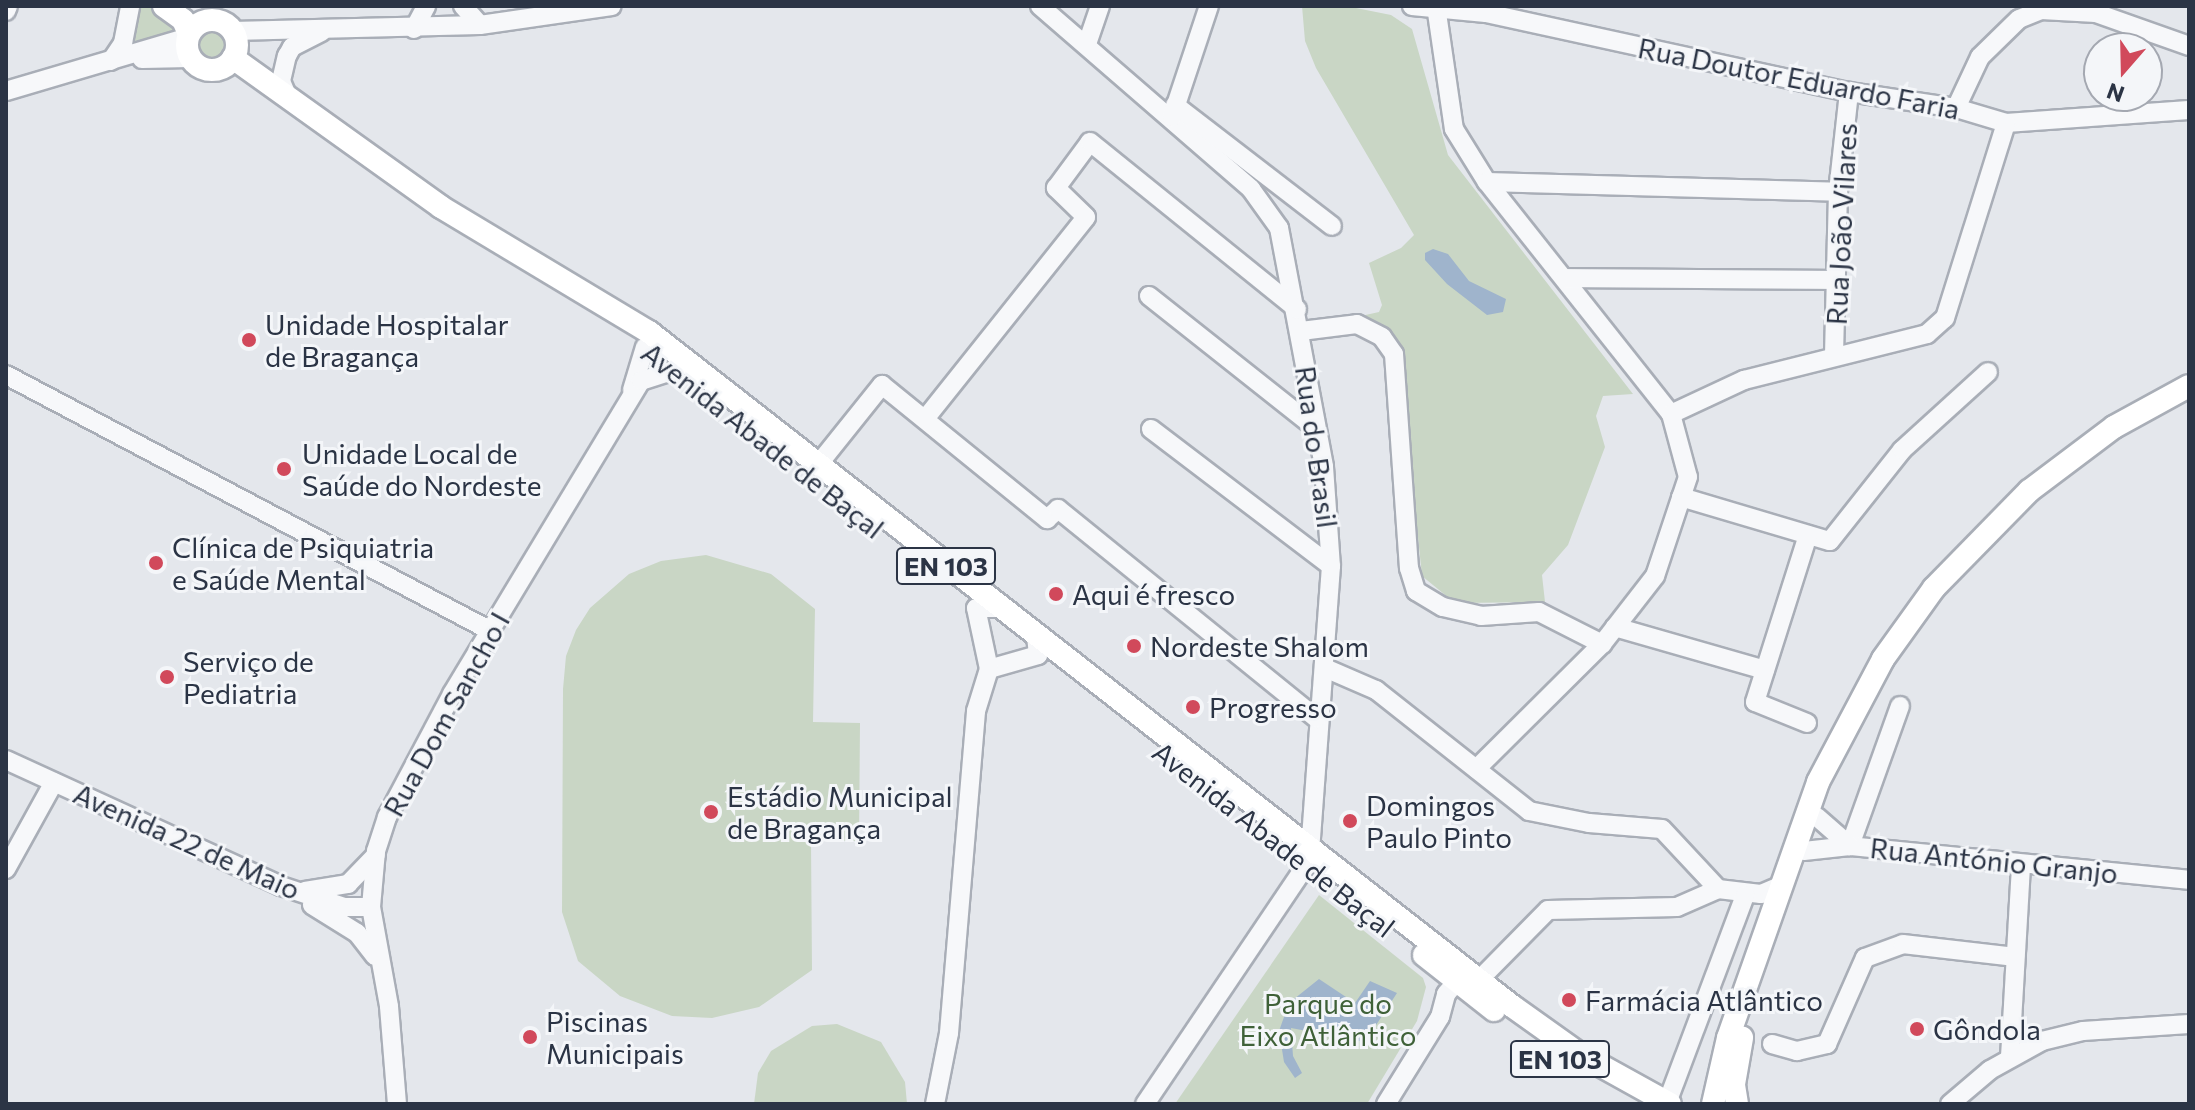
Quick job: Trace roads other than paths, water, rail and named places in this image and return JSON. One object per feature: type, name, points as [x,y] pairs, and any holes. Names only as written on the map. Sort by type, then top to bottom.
[{"type":"main road","points":[[164,6],[183,20],[192,38]]},
{"type":"main road","name":"Avenida Abade de Baçal","points":[[176,6],[210,70],[232,50]]},
{"type":"main road","name":"Avenida Abade de Baçal","points":[[192,38],[221,22],[232,50],[289,100],[388,172],[501,247]]},
{"type":"main road","name":"Avenida Abade de Baçal","points":[[232,50],[410,199],[592,293],[976,608],[1037,645]]},
{"type":"main road","name":"Avenida Abade de Baçal","points":[[663,354],[817,466],[999,608],[1037,645],[1466,984],[1487,1005],[1564,1062],[1640,1104]]},
{"type":"main road","points":[[1713,1104],[1728,1038],[1818,782],[1857,703],[1934,588],[1996,520],[2058,467],[2114,427],[2189,386]]},
{"type":"main road","points":[[1737,1104],[1740,1043],[1804,851],[1883,678],[1973,558],[2075,467],[2189,398]]},
{"type":"main road","name":"Avenida Abade de Baçal","points":[[1466,984],[1578,1053],[1668,1103]]},
{"type":"street","points":[[111,61],[123,43],[130,6]]},
{"type":"street","points":[[414,29],[426,6]]},
{"type":"street","points":[[463,6],[480,25]]},
{"type":"street","points":[[232,50],[323,31],[480,25],[612,6]]},
{"type":"street","points":[[1040,6],[1173,113],[1332,226]]},
{"type":"street","points":[[1087,44],[1100,6]]},
{"type":"street","points":[[1173,113],[1209,6]]},
{"type":"street","name":"Rua Doutor Eduardo Faria","points":[[1412,6],[1486,13],[1849,92],[1956,108],[2006,123],[2185,106]]},
{"type":"street","points":[[1435,9],[1454,129],[1487,182],[1671,414],[1688,477],[1655,576],[1602,644],[1476,769]]},
{"type":"street","points":[[1956,108],[1980,57],[2019,19],[2041,10],[2096,13],[2188,47]]},
{"type":"street","points":[[289,100],[281,81],[287,56],[292,47],[323,31]]},
{"type":"street","points":[[6,91],[192,38]]},
{"type":"street","name":"Rua João Vilares","points":[[1834,355],[1838,192],[1849,92]]},
{"type":"street","name":"Rua do Brasil","points":[[1173,113],[1251,189],[1279,228],[1301,331],[1314,427],[1324,467],[1331,566],[1308,858]]},
{"type":"street","points":[[1671,414],[1744,380],[1927,334],[1945,318],[2006,123]]},
{"type":"street","points":[[925,419],[1086,217],[1056,188],[1090,142],[1297,309]]},
{"type":"street","points":[[1487,182],[1838,192]]},
{"type":"street","points":[[1564,278],[1834,280]]},
{"type":"street","points":[[1149,296],[1314,427]]},
{"type":"street","points":[[1301,331],[1357,324],[1382,337],[1394,354],[1409,568],[1416,591],[1443,607],[1481,616],[1539,612],[1602,644]]},
{"type":"street","points":[[628,401],[663,354]]},
{"type":"street","points":[[628,401],[663,354]]},
{"type":"street","points":[[1681,497],[1830,541],[1902,450],[1988,372]]},
{"type":"street","points":[[6,375],[491,631]]},
{"type":"street","points":[[817,466],[882,385],[1047,519],[1058,509],[1317,719]]},
{"type":"street","name":"Rua Dom Sancho I","points":[[397,1104],[389,1006],[377,960],[371,907],[376,855],[410,768],[628,401]]},
{"type":"street","points":[[1151,429],[1331,566]]},
{"type":"street","points":[[1807,723],[1755,702],[1808,535]]},
{"type":"street","points":[[935,1104],[949,1033],[976,711],[989,669],[976,608],[999,608]]},
{"type":"street","points":[[1615,627],[1765,670]]},
{"type":"street","points":[[989,669],[1037,645]]},
{"type":"street","points":[[1325,668],[1376,690],[1529,811],[1589,823],[1662,829],[1718,889],[1745,895],[1768,893],[1782,885]]},
{"type":"street","name":"Rua António Granjo","points":[[1900,706],[1850,846],[2189,880]]},
{"type":"street","name":"Avenida 22 de Maio","points":[[6,760],[294,891],[344,907],[371,907]]},
{"type":"street","points":[[6,869],[54,782]]},
{"type":"street","points":[[1817,817],[1850,846]]},
{"type":"street","points":[[1804,851],[1850,846]]},
{"type":"street","points":[[294,891],[348,884],[376,855]]},
{"type":"street","points":[[1145,1104],[1308,858]]},
{"type":"street","points":[[2010,1057],[2021,864]]},
{"type":"street","points":[[1386,1104],[1440,1017],[1466,984],[1548,910],[1677,907],[1718,889]]},
{"type":"street","points":[[294,891],[357,933],[377,960]]},
{"type":"street","points":[[1745,895],[1761,907],[1767,925]]},
{"type":"street","points":[[1668,1103],[1745,895]]},
{"type":"street","points":[[1772,1044],[1797,1051],[1827,1044],[1865,958],[1877,953],[1903,944],[2015,957]]},
{"type":"street","points":[[1950,1104],[2010,1057],[2042,1041],[2083,1031],[2189,1024]]},
{"type":"water","points":[[1433,249],[1448,254],[1469,281],[1506,299],[1503,312],[1487,315],[1447,284],[1425,260],[1425,253]]},
{"type":"water","points":[[1319,979],[1355,1003],[1370,981],[1397,993],[1365,1042],[1291,1028],[1293,1056],[1302,1073],[1295,1078],[1284,1062],[1279,1031],[1289,1003]]},
{"type":"place","name":"Unidade Hospitalar de Bragança","points":[[249,340]]},
{"type":"place","name":"Unidade Local de Saúde do Nordeste","points":[[284,469]]},
{"type":"place","name":"Clínica de Psiquiatria e Saúde Mental","points":[[156,563]]},
{"type":"place","name":"Aqui é fresco","points":[[1056,594]]},
{"type":"place","name":"Nordeste Shalom","points":[[1134,646]]},
{"type":"place","name":"Serviço de Pediatria","points":[[167,677]]},
{"type":"place","name":"Progresso","points":[[1193,707]]},
{"type":"place","name":"Estádio Municipal de Bragança","points":[[711,812]]},
{"type":"place","name":"Domingos Paulo Pinto","points":[[1350,821]]},
{"type":"place","name":"Farmácia Atlântico","points":[[1569,1000]]},
{"type":"place","name":"Gôndola","points":[[1917,1029]]},
{"type":"place","name":"Piscinas Municipais","points":[[530,1037]]},
{"type":"park label","name":"Parque do Eixo Atlântico","points":[[1328,1019]]}]
